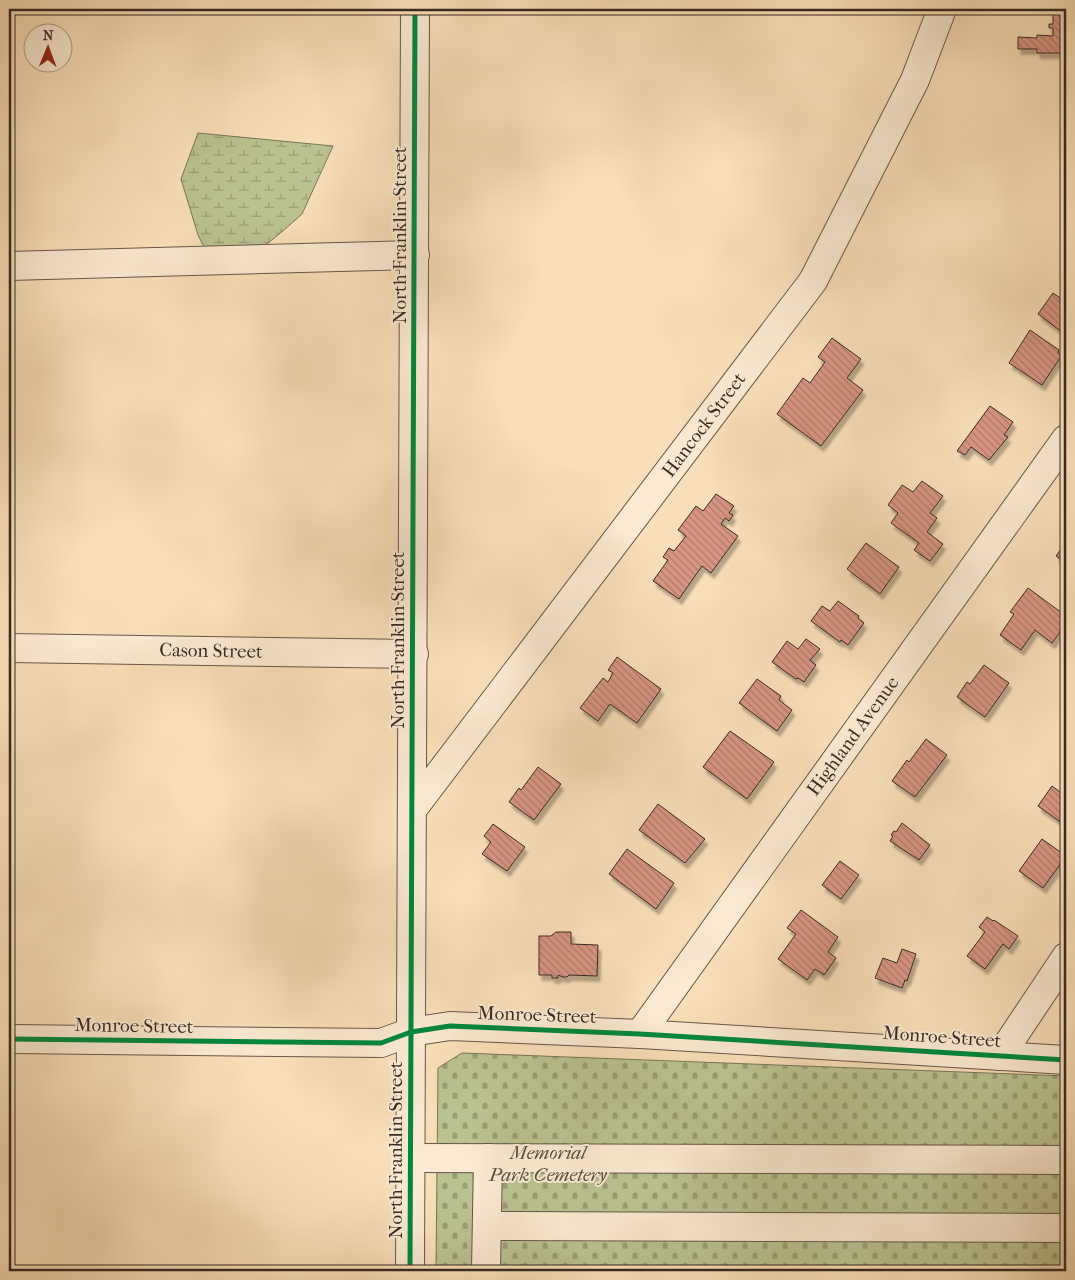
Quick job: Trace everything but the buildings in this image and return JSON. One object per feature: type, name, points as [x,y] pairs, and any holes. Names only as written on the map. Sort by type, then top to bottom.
[{"type":"street","name":"North Franklin Street","points":[[410,1271],[414,654],[415,9]]},
{"type":"street","name":"Hancock Street","points":[[412,810],[813,281],[915,80],[942,9]]},
{"type":"street","points":[[9,266],[414,255]]},
{"type":"street","name":"Highland Avenue","points":[[640,1034],[1066,439]]},
{"type":"street","name":"Cason Street","points":[[9,648],[414,654]]},
{"type":"street","points":[[1000,1056],[1066,957]]},
{"type":"street","name":"Monroe Street","points":[[9,1039],[380,1043],[411,1032],[450,1026],[640,1034],[1066,1060]]},
{"type":"street","points":[[411,1158],[1066,1160]]},
{"type":"street","points":[[486,1271],[488,1158]]},
{"type":"street","points":[[487,1226],[1066,1228]]},
{"type":"green space","points":[[198,133],[333,146],[302,214],[250,258],[215,269],[198,235],[181,179]]},
{"type":"green space","name":"Memorial Park Cemetery","points":[[462,1053],[1066,1076],[1066,1271],[436,1271],[438,1068]]},
{"type":"cycle path","points":[[410,1271],[415,9]]},
{"type":"cycle path","points":[[9,1039],[381,1043],[411,1032],[450,1026],[640,1034],[1066,1060]]}]
